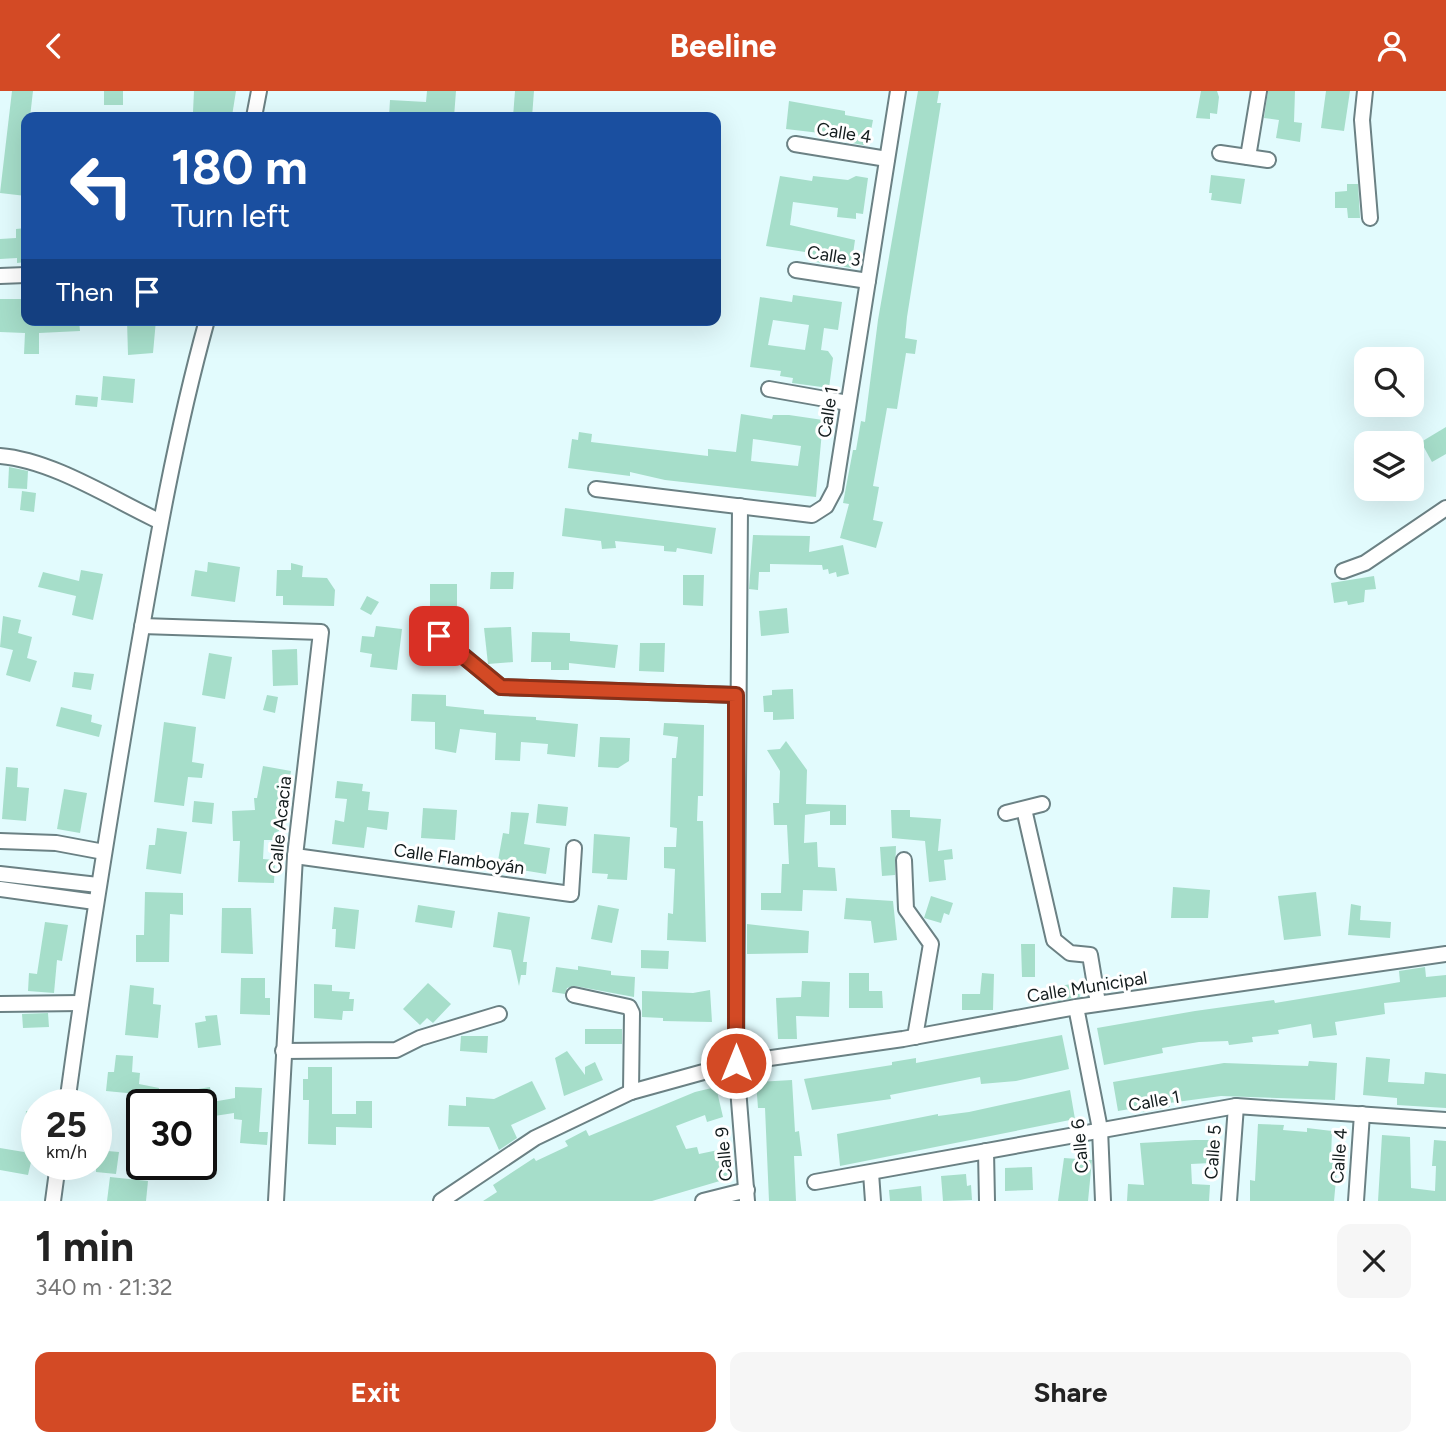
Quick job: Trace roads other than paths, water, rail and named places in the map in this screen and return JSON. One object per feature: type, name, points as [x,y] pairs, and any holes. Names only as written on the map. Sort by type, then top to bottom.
[{"type":"street","points":[[255,112],[259,91]]},
{"type":"street","name":"Calle 1","points":[[596,489],[811,515],[826,506],[835,489],[898,91]]},
{"type":"street","points":[[1248,157],[1259,91]]},
{"type":"street","points":[[1365,91],[1362,120],[1370,218]]},
{"type":"street","name":"Calle 4","points":[[795,144],[887,159]]},
{"type":"street","points":[[1220,153],[1268,160]]},
{"type":"street","name":"Calle 3","points":[[796,270],[867,281]]},
{"type":"street","points":[[0,276],[21,275]]},
{"type":"street","points":[[68,1089],[95,902],[159,521],[183,406],[205,326]]},
{"type":"street","points":[[769,389],[848,403]]},
{"type":"street","points":[[0,456],[17,458],[49,469],[159,521]]},
{"type":"street","name":"Calle 9","points":[[740,506],[736,695],[736,1063],[747,1196]]},
{"type":"street","points":[[1343,571],[1365,563],[1446,508]]},
{"type":"street","points":[[419,619],[501,687],[736,695]]},
{"type":"street","name":"Calle Acacia","points":[[142,626],[321,632],[295,856],[276,1201]]},
{"type":"street","points":[[1006,813],[1042,804]]},
{"type":"street","points":[[1024,809],[1055,940],[1070,953],[1090,955],[1098,1003]]},
{"type":"street","points":[[0,841],[57,843],[104,852]]},
{"type":"street","name":"Calle Flamboyán","points":[[295,856],[571,894],[575,848]]},
{"type":"street","points":[[904,860],[906,909],[931,944],[915,1037]]},
{"type":"street","points":[[0,874],[98,885]]},
{"type":"street","points":[[0,889],[95,902]]},
{"type":"street","name":"Calle Municipal","points":[[441,1201],[535,1138],[631,1092],[736,1063],[915,1037],[1098,1003],[1446,954]]},
{"type":"street","points":[[574,995],[629,1007],[632,1013],[631,1092]]},
{"type":"street","points":[[0,1004],[81,1003]]},
{"type":"street","name":"Calle 6","points":[[1076,1007],[1100,1129],[1103,1201]]},
{"type":"street","points":[[283,1051],[396,1050],[420,1038],[499,1014]]},
{"type":"street","name":"Calle 1","points":[[815,1182],[1236,1106],[1446,1120]]},
{"type":"street","name":"Calle 5","points":[[1230,1201],[1236,1106]]},
{"type":"street","name":"Calle 4","points":[[1356,1201],[1362,1114]]},
{"type":"street","points":[[986,1151],[987,1201]]},
{"type":"street","points":[[872,1173],[873,1201]]},
{"type":"street","points":[[53,1201],[56,1180]]},
{"type":"street","points":[[703,1201],[747,1196]]}]
